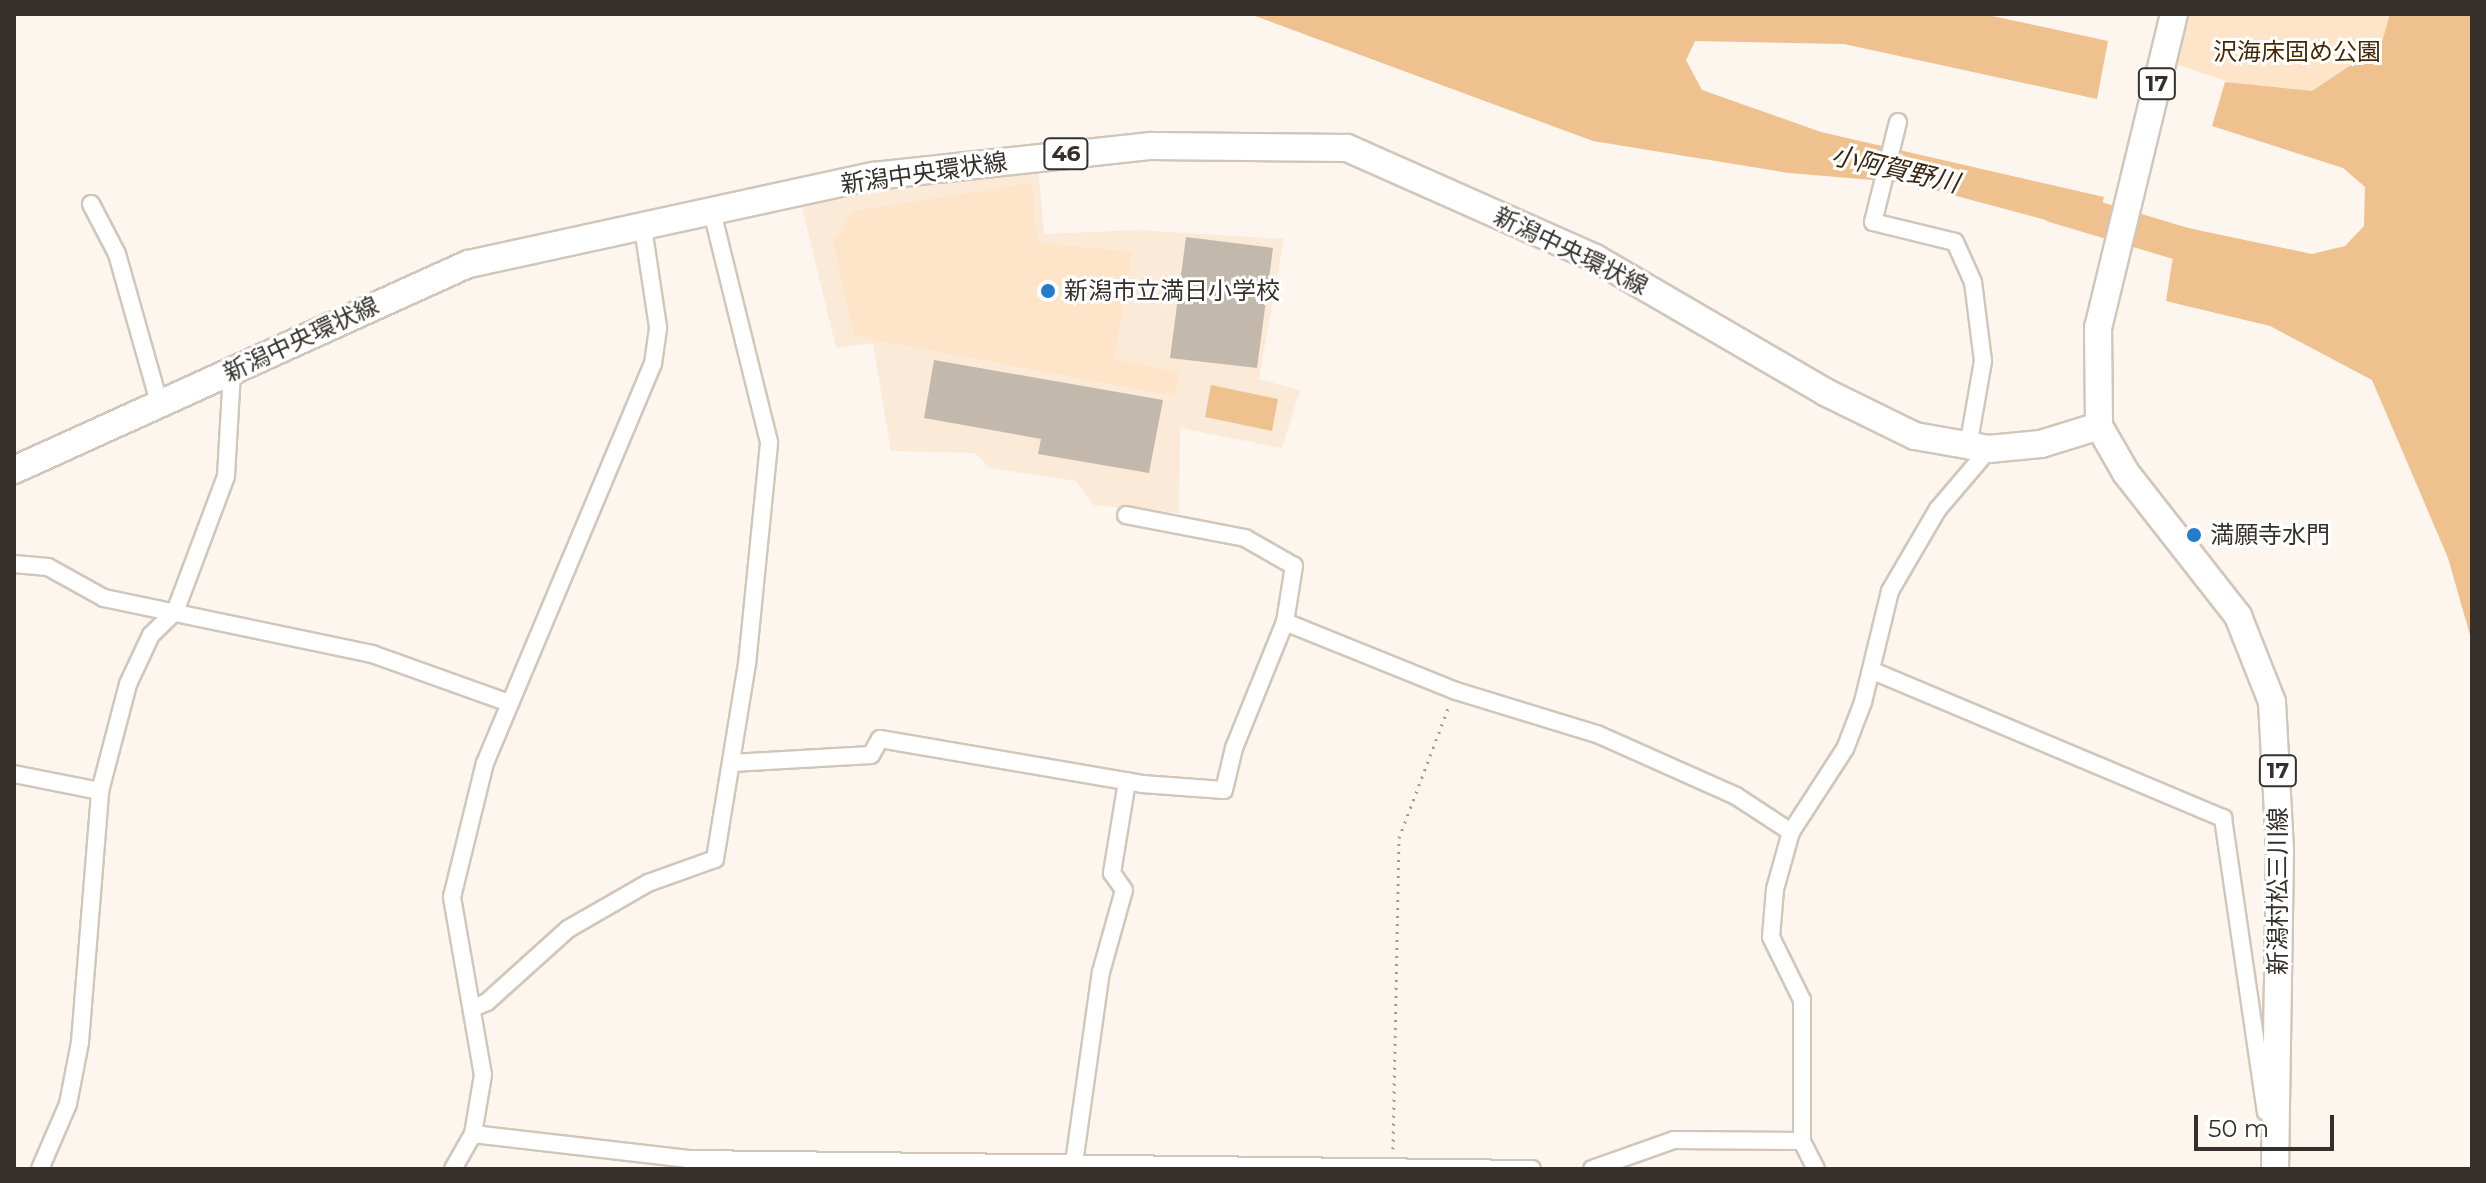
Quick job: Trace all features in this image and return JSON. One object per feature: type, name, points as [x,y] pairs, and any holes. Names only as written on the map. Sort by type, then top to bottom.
[{"type":"main road","name":"17","points":[[2099,426],[2095,359],[2174,14]]},
{"type":"main road","name":"新潟中央環状線","points":[[14,470],[469,264],[713,216],[874,176],[1151,146],[1347,148],[1595,258],[1825,392],[1915,436],[1978,448],[2041,444],[2099,426]]},
{"type":"main road","name":"新潟村松三川線","points":[[2099,426],[2126,473],[2238,616],[2272,702],[2280,851],[2274,1169]]},
{"type":"street","points":[[1816,1169],[1802,1141],[1802,1000],[1771,937],[1775,889],[1791,832],[1845,749],[1873,671],[1890,591],[1978,448],[1983,361],[1973,282],[1955,242],[1873,222],[1898,122]]},
{"type":"street","points":[[91,204],[117,254],[159,402]]},
{"type":"street","points":[[473,1008],[487,1002],[568,929],[648,883],[715,859],[732,763],[769,442],[713,216]]},
{"type":"street","points":[[453,1169],[473,1134],[483,1075],[452,897],[485,763],[653,364],[658,327],[643,228]]},
{"type":"street","points":[[40,1169],[68,1104],[80,1042],[100,791],[128,684],[151,635],[175,612],[226,476],[232,372]]},
{"type":"street","points":[[732,763],[871,755],[880,739],[1127,781],[1224,790],[1234,748],[1285,622],[1294,566],[1273,549],[1195,526],[1126,515]]},
{"type":"street","points":[[14,564],[48,567],[104,598],[372,654],[509,703]]},
{"type":"street","points":[[1285,622],[1456,691],[1597,734],[1736,796],[1791,832]]},
{"type":"street","points":[[1873,671],[2223,818],[2274,1169]]},
{"type":"street","points":[[14,774],[100,791]]},
{"type":"street","points":[[1074,1163],[1101,972],[1124,890],[1112,873],[1127,781]]},
{"type":"street","points":[[473,1134],[689,1159],[907,1164],[1392,1165],[1532,1169]]},
{"type":"street","points":[[1592,1169],[1674,1140],[1802,1141]]},
{"type":"path","points":[[1392,1165],[1399,838],[1456,691]]},
{"type":"shaded area","name":"新潟市立満日小学校","points":[[1038,165],[1044,234],[1138,230],[1284,239],[1259,379],[1300,390],[1282,448],[1180,428],[1179,513],[1093,505],[1076,481],[990,468],[975,453],[891,451],[873,343],[836,348],[801,203],[923,176]]},
{"type":"green space","name":"沢海床固め公園","points":[[2189,14],[2390,14],[2381,45],[2312,92],[2247,88],[2175,64]]},
{"type":"green space","points":[[1032,183],[1037,242],[1132,252],[1114,359],[1179,372],[1174,396],[854,336],[833,241],[853,211]]},
{"type":"water","points":[[1250,14],[1983,14],[2108,41],[2097,99],[1844,44],[1695,41],[1686,60],[1702,90],[1821,132],[2104,197],[2094,233],[1908,183],[1789,173],[1593,141]]},
{"type":"water","points":[[2390,14],[2472,14],[2472,642],[2448,558],[2372,380],[2270,326],[2166,301],[2178,226],[2312,254],[2345,246],[2364,226],[2365,187],[2343,168],[2212,126],[2225,82],[2312,91],[2381,45]]},
{"type":"water","points":[[1211,385],[1278,399],[1272,431],[1205,417]]},
{"type":"building","points":[[1186,237],[1273,248],[1257,368],[1170,358]]},
{"type":"building","points":[[934,360],[1163,400],[1149,473],[1038,454],[1041,439],[924,418]]},
{"type":"waterway","name":"小阿賀野川","points":[[2055,206],[2219,255]]},
{"type":"place","name":"新潟市立満日小学校","points":[[1048,291]]},
{"type":"place","name":"満願寺水門","points":[[2194,535]]}]
